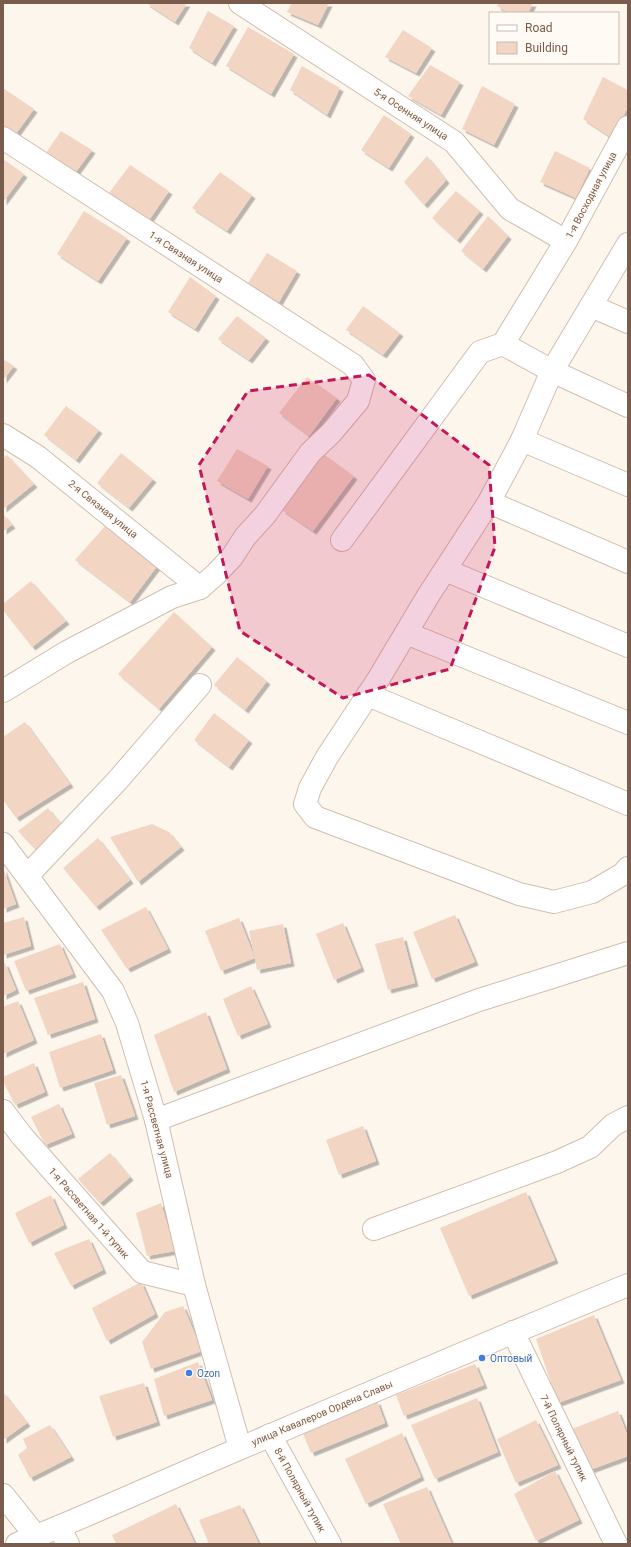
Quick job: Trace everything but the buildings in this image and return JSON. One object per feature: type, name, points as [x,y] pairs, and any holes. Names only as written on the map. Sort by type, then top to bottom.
[{"type":"street","name":"5-я Осенняя улица","points":[[240,3],[454,142],[510,209],[566,241]]},
{"type":"street","name":"1-я Восходная улица","points":[[503,344],[566,241],[628,126]]},
{"type":"street","name":"1-я Связная улица","points":[[3,138],[353,365],[364,380],[358,401],[331,433],[310,453],[265,515],[245,537],[232,557],[200,588]]},
{"type":"street","points":[[628,244],[552,371],[522,440],[489,502],[368,695],[327,757],[310,788],[305,804],[315,817],[519,894],[554,902],[592,892],[623,874],[628,868]]},
{"type":"street","points":[[591,306],[628,322]]},
{"type":"street","points":[[342,540],[480,352],[503,344],[552,371],[628,406]]},
{"type":"street","name":"2-я Связная улица","points":[[3,434],[38,457],[200,588]]},
{"type":"street","points":[[522,440],[628,485]]},
{"type":"street","points":[[489,502],[628,562]]},
{"type":"street","points":[[445,570],[628,646]]},
{"type":"street","points":[[3,691],[74,648],[172,597],[200,588]]},
{"type":"street","points":[[406,633],[628,723]]},
{"type":"street","points":[[28,875],[117,781],[200,685]]},
{"type":"street","points":[[368,695],[628,804]]},
{"type":"street","name":"1-я Рассветная улица","points":[[3,844],[28,875],[113,991],[127,1023],[156,1120],[194,1284],[240,1448]]},
{"type":"street","points":[[156,1120],[479,1000],[628,953]]},
{"type":"street","name":"1-я Рассветная 1-й тупик","points":[[3,1111],[22,1136],[142,1272],[194,1284]]},
{"type":"street","points":[[374,1229],[556,1162],[590,1147],[613,1125],[628,1117]]},
{"type":"street","name":"улица Кавалеров Ордена Славы","points":[[27,1540],[64,1536],[240,1448],[513,1332],[628,1285]]},
{"type":"street","name":"7-й Полярный тупик","points":[[513,1332],[616,1544]]},
{"type":"street","name":"8-й Полярный тупик","points":[[270,1436],[330,1544]]},
{"type":"street","points":[[3,1495],[27,1540]]},
{"type":"highlighted area","points":[[369,375],[489,465],[495,547],[450,669],[343,698],[240,631],[199,465],[248,391]]},
{"type":"place","name":"Оптовый","points":[[482,1358]]},
{"type":"place","name":"Ozon","points":[[189,1373]]}]
